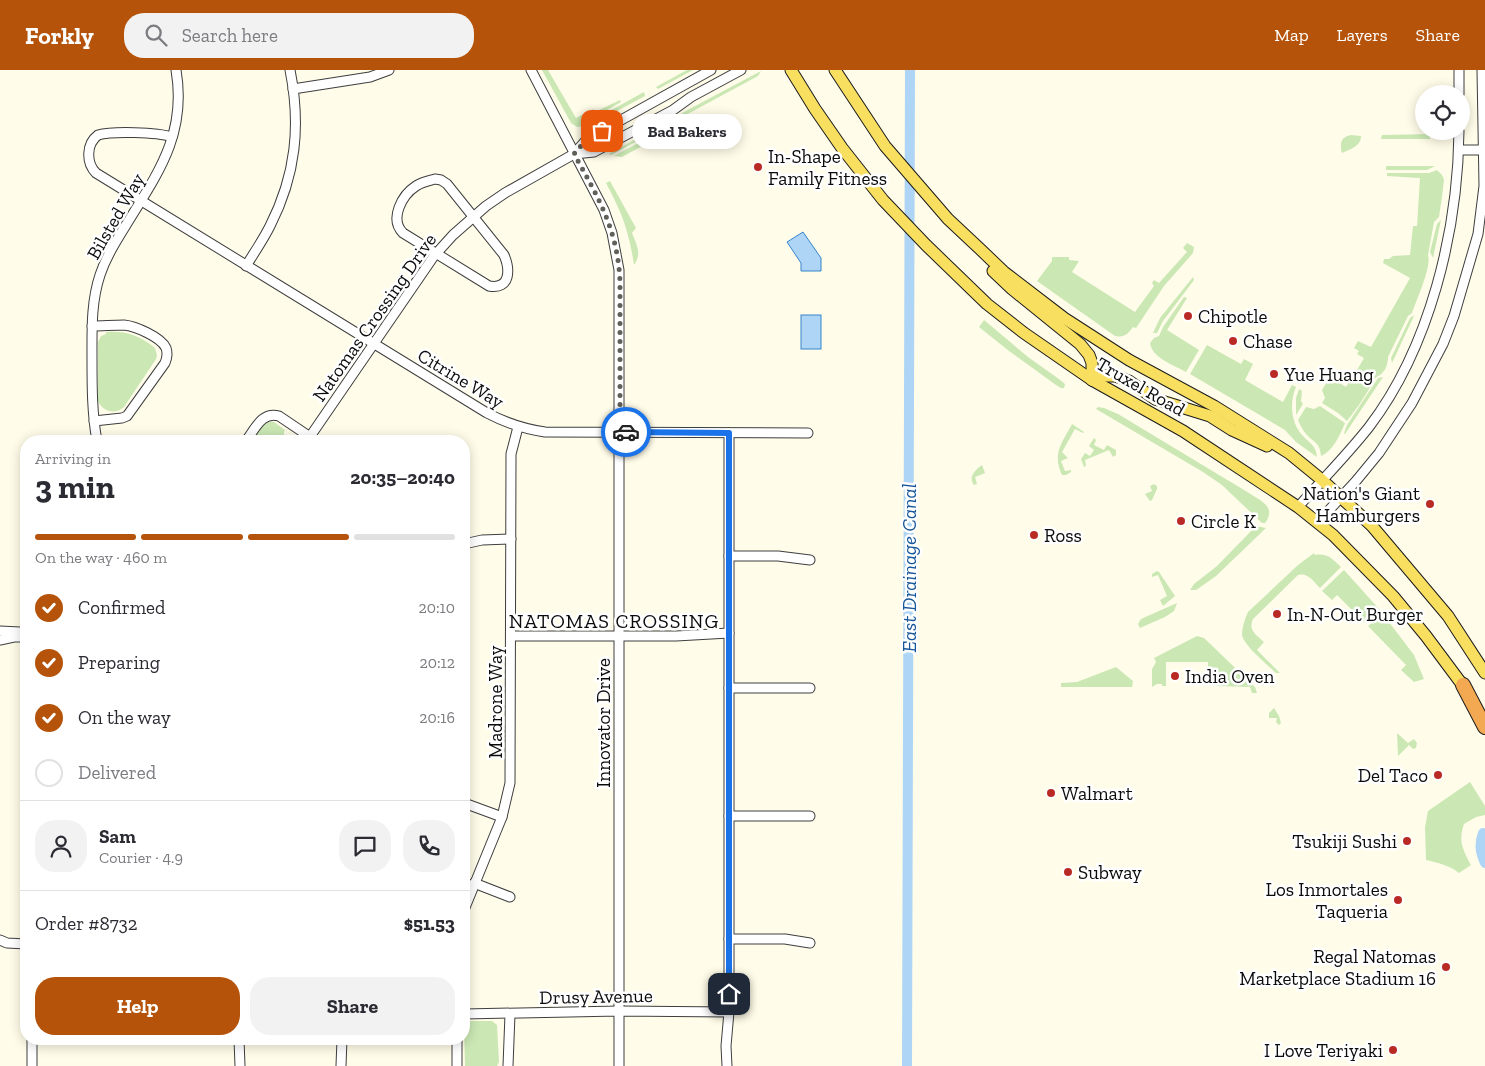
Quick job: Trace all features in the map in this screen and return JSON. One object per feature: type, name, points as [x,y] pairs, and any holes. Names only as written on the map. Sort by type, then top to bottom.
[{"type":"highway","points":[[1463,685],[1485,727]]},
{"type":"main road","name":"Truxel Road","points":[[791,70],[842,148],[884,200],[926,245],[987,304],[1024,333],[1092,380],[1183,431],[1318,522],[1393,596],[1463,685],[1485,720]]},
{"type":"main road","name":"Truxel Road","points":[[835,70],[885,146],[948,219],[1004,272],[1064,318],[1129,360],[1214,406],[1289,452],[1342,497],[1372,526],[1448,616],[1485,673]]},
{"type":"main road","points":[[980,249],[987,265],[1012,289],[1080,344],[1089,355],[1092,363],[1092,380],[1103,376],[1115,376],[1129,381],[1155,399],[1210,416],[1232,430],[1300,462]]},
{"type":"street","name":"Bilsted Way","points":[[96,435],[92,393],[92,326],[95,294],[107,258],[162,166],[169,149],[177,115],[176,70]]},
{"type":"street","points":[[246,266],[269,228],[287,186],[293,159],[296,121],[290,70]]},
{"type":"street","points":[[293,89],[370,76],[389,70]]},
{"type":"street","name":"Innovator Drive","points":[[531,70],[604,210],[618,258],[620,282],[619,1066]]},
{"type":"street","name":"Natomas Crossing Drive","points":[[314,435],[434,256],[452,235],[473,216],[505,193],[574,154],[587,139],[711,70]]},
{"type":"street","name":"Natomas Crossing Drive","points":[[574,154],[594,152],[673,110],[691,97],[741,70]]},
{"type":"street","points":[[1459,70],[1459,85]]},
{"type":"street","points":[[1318,522],[1379,453],[1412,403],[1454,316],[1478,234],[1484,186],[1482,70]]},
{"type":"street","name":"Citrine Way","points":[[172,137],[152,133],[98,135],[89,147],[91,168],[96,173],[246,266],[503,422],[545,432],[808,433]]},
{"type":"street","points":[[1298,507],[1370,426],[1403,374],[1436,290],[1450,228],[1459,140]]},
{"type":"street","points":[[1459,150],[1484,150]]},
{"type":"street","points":[[435,179],[447,184],[473,216],[504,255],[506,261],[508,274],[504,283],[494,287],[489,286],[403,233],[399,230],[397,224],[400,206],[410,191],[424,182],[435,179]]},
{"type":"street","points":[[92,326],[124,325],[134,327],[162,343],[166,348],[167,354],[164,363],[132,412],[122,418],[94,422]]},
{"type":"street","points":[[250,435],[260,420],[274,414],[304,435]]},
{"type":"street","name":"Madrone Way","points":[[470,894],[502,816],[510,783],[511,454],[518,427]]},
{"type":"street","points":[[726,1066],[729,1012],[729,433]]},
{"type":"street","points":[[470,543],[482,540],[511,539]]},
{"type":"street","points":[[729,556],[778,556],[810,560]]},
{"type":"street","points":[[0,631],[20,632]]},
{"type":"street","points":[[511,636],[676,636],[729,634]]},
{"type":"street","points":[[0,640],[20,637]]},
{"type":"street","points":[[729,688],[810,688]]},
{"type":"street","points":[[470,805],[502,816]]},
{"type":"street","points":[[729,816],[810,816]]},
{"type":"street","points":[[474,883],[510,898]]},
{"type":"street","points":[[729,939],[785,939],[810,943]]},
{"type":"street","points":[[0,940],[20,943]]},
{"type":"street","name":"Drusy Avenue","points":[[470,1014],[619,1011],[729,1012]]},
{"type":"street","points":[[508,1066],[510,1014]]},
{"type":"street","points":[[32,1045],[32,1066]]},
{"type":"street","points":[[239,1045],[240,1066]]},
{"type":"street","points":[[341,1066],[342,1045]]},
{"type":"street","points":[[457,1045],[457,1066]]},
{"type":"green space","points":[[542,70],[548,70],[576,118],[593,109],[595,112],[620,100],[621,102],[590,117],[585,126],[577,127],[571,123]]},
{"type":"green space","points":[[687,70],[693,70],[658,89],[656,87]]},
{"type":"green space","points":[[761,71],[758,76],[682,117],[682,113]]},
{"type":"green space","points":[[644,92],[645,96],[587,127],[590,122]]},
{"type":"green space","points":[[670,120],[673,122],[611,155],[609,154]]},
{"type":"green space","points":[[668,127],[666,133],[622,157],[614,156]]},
{"type":"green space","points":[[1415,134],[1415,139],[1381,139],[1382,135]]},
{"type":"green space","points":[[1351,135],[1361,136],[1361,139],[1355,147],[1342,153],[1343,139]]},
{"type":"green space","points":[[1386,166],[1435,166],[1427,170],[1386,170]]},
{"type":"green space","points":[[1437,170],[1444,180],[1439,217],[1434,222],[1426,275],[1412,313],[1408,316],[1388,357],[1385,369],[1374,379],[1357,370],[1364,358],[1357,354],[1359,351],[1354,348],[1358,341],[1371,347],[1410,278],[1383,263],[1384,259],[1389,259],[1393,256],[1410,255],[1413,226],[1417,226],[1420,178],[1387,176],[1387,173],[1429,173]]},
{"type":"green space","points":[[610,181],[636,228],[632,233],[638,253],[634,265],[624,223],[606,183]]},
{"type":"green space","points":[[1441,220],[1433,258],[1430,252],[1437,224]]},
{"type":"green space","points":[[1187,243],[1194,247],[1193,253],[1164,286],[1136,328],[1133,327],[1123,336],[1115,336],[1037,281],[1052,261],[1052,257],[1069,257],[1069,260],[1079,261],[1072,272],[1135,312],[1154,286],[1152,283],[1154,280],[1159,283],[1187,252],[1183,248]]},
{"type":"green space","points":[[1193,277],[1194,280],[1163,321],[1157,333],[1153,333],[1160,318]]},
{"type":"green space","points":[[1184,297],[1187,298],[1167,330],[1199,350],[1186,372],[1159,357],[1150,343],[1159,336]]},
{"type":"green space","points":[[1413,316],[1392,363],[1391,358],[1410,318]]},
{"type":"green space","points":[[984,320],[1028,357],[1065,384],[1064,388],[1056,385],[979,327]]},
{"type":"green space","points":[[106,332],[120,332],[138,337],[155,348],[157,355],[124,407],[113,412],[103,408],[98,401],[98,342]]},
{"type":"green space","points":[[1207,345],[1241,364],[1244,359],[1253,364],[1245,380],[1283,402],[1292,385],[1296,387],[1292,400],[1292,414],[1296,426],[1314,448],[1317,457],[1296,442],[1285,430],[1190,374]]},
{"type":"green space","points":[[1355,372],[1373,383],[1347,421],[1322,403],[1325,398],[1322,390],[1330,377],[1346,387]]},
{"type":"green space","points":[[1383,377],[1345,434],[1347,425],[1378,378]]},
{"type":"green space","points":[[1299,389],[1302,391],[1301,401],[1303,404],[1296,415],[1296,398]]},
{"type":"green space","points":[[1320,406],[1345,423],[1333,447],[1321,456],[1318,445],[1306,434],[1298,420],[1306,407],[1314,409]]},
{"type":"green space","points":[[1098,407],[1118,414],[1258,499],[1268,509],[1269,513],[1265,523],[1262,523],[1222,485],[1096,409]]},
{"type":"green space","points":[[266,421],[274,422],[285,430],[284,435],[254,435],[260,425]]},
{"type":"green space","points":[[1072,424],[1084,432],[1075,429],[1062,452],[1068,458],[1061,461],[1065,471],[1071,470],[1071,472],[1062,475],[1058,454]]},
{"type":"green space","points":[[1094,438],[1096,440],[1094,445],[1104,450],[1107,445],[1116,450],[1116,455],[1113,457],[1109,450],[1085,460],[1086,466],[1084,467],[1081,459],[1085,453],[1090,456],[1094,450],[1089,446]]},
{"type":"green space","points":[[982,465],[985,473],[975,477],[977,484],[974,485],[972,476]]},
{"type":"green space","points":[[1154,484],[1157,486],[1157,489],[1150,501],[1145,494],[1152,491],[1150,486]]},
{"type":"green space","points":[[1256,526],[1266,528],[1216,576],[1196,590],[1190,590],[1194,584],[1217,566]]},
{"type":"green space","points":[[1314,553],[1315,555],[1330,557],[1341,567],[1320,588],[1308,576],[1298,575],[1253,619],[1251,627],[1264,642],[1257,650],[1280,673],[1276,673],[1252,650],[1244,639],[1242,632],[1245,620],[1248,612],[1298,565]]},
{"type":"green space","points":[[1344,570],[1380,610],[1365,623],[1337,595],[1332,600],[1322,591]]},
{"type":"green space","points":[[1157,571],[1175,596],[1163,606],[1160,600],[1167,596],[1158,575],[1152,577],[1152,574]]},
{"type":"green space","points":[[1177,603],[1174,611],[1140,628],[1138,624],[1141,619]]},
{"type":"green space","points":[[1382,613],[1414,655],[1424,679],[1414,682],[1401,670],[1406,665],[1368,626]]},
{"type":"green space","points":[[1197,636],[1204,638],[1255,687],[1257,693],[1252,693],[1250,687],[1217,686],[1217,672],[1208,671],[1208,662],[1166,662],[1166,686],[1157,684],[1152,687],[1152,669],[1156,662],[1154,658]]},
{"type":"green space","points":[[1116,667],[1133,681],[1132,687],[1061,687],[1061,683],[1077,682]]},
{"type":"green space","points":[[1274,708],[1279,716],[1281,723],[1279,725],[1276,722],[1277,718],[1269,718],[1269,713]]},
{"type":"green space","points":[[1397,733],[1408,743],[1414,739],[1417,743],[1416,748],[1413,749],[1409,745],[1398,756]]},
{"type":"green space","points":[[1470,782],[1485,806],[1485,815],[1476,817],[1464,824],[1461,840],[1471,865],[1459,873],[1447,866],[1426,860],[1425,827],[1428,811]]},
{"type":"green space","points":[[470,1021],[492,1021],[497,1025],[499,1062],[497,1066],[465,1066],[464,1045],[470,1045]]},
{"type":"water","points":[[803,232],[821,258],[821,271],[801,271],[801,263],[787,242]]},
{"type":"water","points":[[801,315],[821,315],[821,349],[801,349]]},
{"type":"waterway","name":"East Drainage Canal","points":[[907,1066],[910,70]]},
{"type":"waterway","points":[[1483,833],[1481,848],[1485,863]]},
{"type":"way so far","points":[[602,131],[587,139],[574,154],[604,210],[618,258],[620,282],[620,432],[626,432]]},
{"type":"place","name":"Bad Bakers","points":[[602,131]]},
{"type":"place","name":"In-Shape Family Fitness","points":[[758,167]]},
{"type":"place","name":"Chipotle","points":[[1188,316]]},
{"type":"place","name":"Chase","points":[[1233,341]]},
{"type":"place","name":"Yue Huang","points":[[1274,374]]},
{"type":"place","name":"Nation's Giant Hamburgers","points":[[1430,504]]},
{"type":"place","name":"Circle K","points":[[1181,521]]},
{"type":"place","name":"Ross","points":[[1034,535]]},
{"type":"place","name":"In-N-Out Burger","points":[[1277,614]]},
{"type":"place","name":"India Oven","points":[[1175,676]]},
{"type":"place","name":"Del Taco","points":[[1438,775]]},
{"type":"place","name":"Walmart","points":[[1051,793]]},
{"type":"place","name":"Tsukiji Sushi","points":[[1407,841]]},
{"type":"place","name":"Subway","points":[[1068,872]]},
{"type":"place","name":"Los Inmortales Taqueria","points":[[1398,900]]},
{"type":"place","name":"Regal Natomas Marketplace Stadium 16","points":[[1446,967]]},
{"type":"place","name":"I Love Teriyaki","points":[[1393,1050]]},
{"type":"district","name":"NATOMAS CROSSING","points":[[614,621]]},
{"type":"route","points":[[626,432],[729,433],[729,994]]}]
